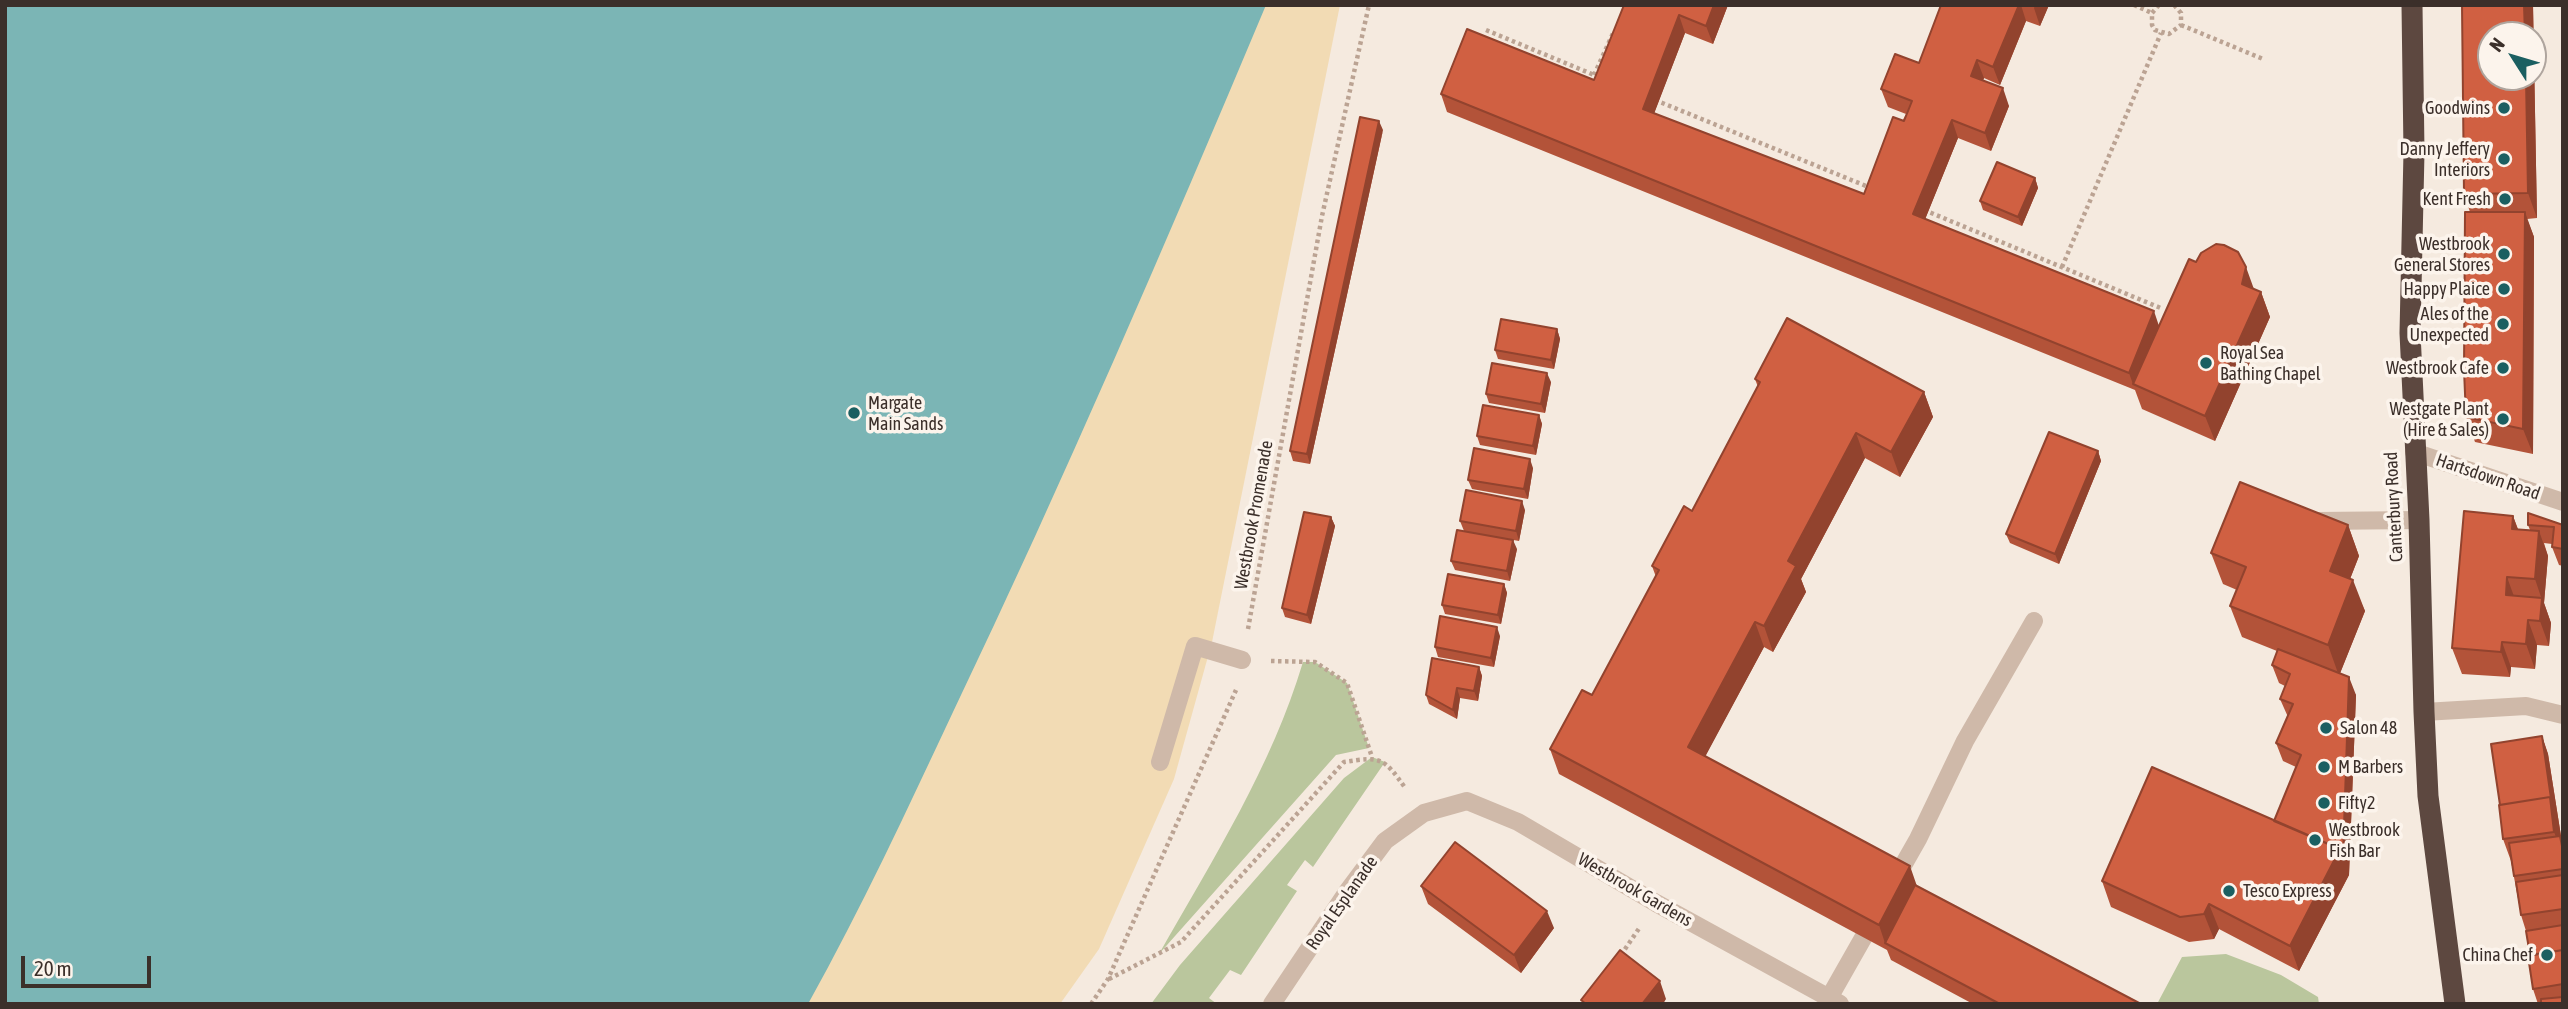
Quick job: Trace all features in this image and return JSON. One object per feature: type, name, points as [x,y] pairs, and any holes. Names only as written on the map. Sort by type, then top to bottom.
[{"type":"highway","name":"Canterbury Road","points":[[2412,5],[2414,139],[2410,333],[2424,712],[2428,796],[2455,1004]]},
{"type":"street","name":"Hartsdown Road","points":[[2414,452],[2563,502]]},
{"type":"street","points":[[2304,521],[2419,520]]},
{"type":"street","points":[[1835,1001],[1883,901],[1919,839],[1965,741],[2034,621]]},
{"type":"street","points":[[1160,762],[1195,646],[1242,660]]},
{"type":"street","points":[[2424,712],[2526,706],[2563,715]]},
{"type":"street","name":"Westbrook Gardens","points":[[1424,813],[1467,801],[1518,822],[1656,903],[1835,1001]]},
{"type":"street","name":"Royal Esplanade","points":[[1272,1004],[1385,841],[1424,813]]},
{"type":"path","name":"Westbrook Promenade","points":[[1091,1004],[1108,979],[1236,691],[1322,216],[1369,5]]},
{"type":"path","points":[[2134,5],[2152,13]]},
{"type":"path","points":[[2159,5],[2152,13],[2152,25],[2161,33],[2169,34],[2181,25]]},
{"type":"path","points":[[2174,5],[2181,13],[2181,25]]},
{"type":"path","points":[[2181,25],[2263,59]]},
{"type":"path","points":[[1486,30],[1607,80]]},
{"type":"path","points":[[1594,75],[1614,30]]},
{"type":"path","points":[[2062,267],[2161,33]]},
{"type":"path","points":[[1645,96],[1872,189]]},
{"type":"path","points":[[1923,210],[2162,309]]},
{"type":"path","points":[[1242,660],[1315,662],[1347,683],[1372,757]]},
{"type":"path","points":[[1108,979],[1181,942],[1344,762],[1372,757],[1385,762],[1424,813]]},
{"type":"path","points":[[1618,959],[1656,903]]},
{"type":"green space","points":[[1303,662],[1315,662],[1347,683],[1369,748],[1336,755],[1159,954],[1258,775],[1290,701]]},
{"type":"green space","points":[[1372,757],[1385,762],[1313,867],[1305,860],[1287,885],[1297,891],[1241,975],[1230,970],[1209,998],[1217,1004],[1151,1004],[1180,965],[1344,778]]},
{"type":"green space","points":[[2226,954],[2281,975],[2318,997],[2319,1004],[2157,1004],[2182,957]]},
{"type":"sand","name":"Margate Main Sands","points":[[666,5],[1340,5],[1212,642],[1174,779],[1099,949],[1060,1004],[5,1004],[5,993]]},
{"type":"water","name":"Margate Main Sands","points":[[5,5],[1266,5],[1035,537],[883,859],[808,1004],[5,1004]]},
{"type":"building","points":[[1624,5],[1714,5],[1706,26],[1679,15],[1643,109],[1864,194],[1893,117],[1904,121],[1912,101],[1881,89],[1895,54],[1919,63],[1941,5],[2019,5],[1993,67],[1977,60],[1971,76],[2003,88],[1985,133],[1952,120],[1913,214],[2154,311],[2129,373],[1441,94],[1467,29],[1594,80]]},
{"type":"building","points":[[2462,5],[2524,5],[2525,21],[2477,21],[2477,91],[2526,91],[2528,193],[2464,194]]},
{"type":"building","points":[[1360,117],[1379,121],[1307,454],[1290,451]]},
{"type":"building","points":[[1997,162],[2035,178],[2018,217],[1980,201]]},
{"type":"building","points":[[2465,212],[2525,212],[2523,429],[2466,417]]},
{"type":"building","name":"Royal Sea Bathing Chapel","points":[[2216,244],[2238,252],[2246,267],[2242,284],[2261,292],[2205,416],[2133,384],[2189,259],[2196,262],[2201,253]]},
{"type":"building","points":[[1787,318],[1924,392],[1891,452],[1856,433],[1788,561],[1796,566],[1764,626],[1755,622],[1688,747],[1910,866],[1879,925],[1550,749],[1582,690],[1592,695],[1659,570],[1652,566],[1684,506],[1692,511],[1760,382],[1755,379]]},
{"type":"building","points":[[1501,319],[1557,329],[1551,360],[1495,350]]},
{"type":"building","points":[[1492,363],[1547,373],[1541,404],[1486,394]]},
{"type":"building","points":[[1483,405],[1539,415],[1533,446],[1477,436]]},
{"type":"building","points":[[2049,432],[2098,451],[2055,554],[2006,534]]},
{"type":"building","points":[[1474,448],[1530,459],[1524,489],[1468,480]]},
{"type":"building","points":[[2240,482],[2348,525],[2330,571],[2353,580],[2328,645],[2230,606],[2246,567],[2211,553]]},
{"type":"building","points":[[1466,490],[1522,501],[1516,531],[1460,521]]},
{"type":"building","points":[[2464,511],[2513,516],[2512,529],[2539,531],[2535,579],[2507,577],[2506,595],[2542,598],[2540,621],[2528,620],[2526,644],[2502,642],[2501,652],[2452,648]]},
{"type":"building","points":[[1304,512],[1331,517],[1307,615],[1282,608]]},
{"type":"building","points":[[2528,513],[2563,525],[2563,549],[2552,547],[2554,527],[2528,525]]},
{"type":"building","points":[[1457,530],[1513,540],[1507,571],[1451,561]]},
{"type":"building","points":[[1448,574],[1504,584],[1498,615],[1442,605]]},
{"type":"building","points":[[1440,616],[1497,627],[1491,658],[1435,647]]},
{"type":"building","points":[[2278,649],[2349,677],[2343,857],[2340,849],[2274,821],[2301,755],[2276,743],[2293,704],[2280,699],[2290,674],[2272,665]]},
{"type":"building","points":[[1432,658],[1479,667],[1474,691],[1457,688],[1453,710],[1426,695]]},
{"type":"building","points":[[2542,736],[2552,805],[2550,797],[2500,805],[2491,744]]},
{"type":"building","name":"Tesco Express","points":[[2152,767],[2340,849],[2290,946],[2209,904],[2204,914],[2180,917],[2102,881]]},
{"type":"building","points":[[2550,797],[2554,832],[2503,839],[2499,805]]},
{"type":"building","points":[[2560,836],[2563,869],[2514,876],[2509,843]]},
{"type":"building","points":[[1455,842],[1547,911],[1514,955],[1421,886]]},
{"type":"building","points":[[2563,875],[2563,909],[2521,915],[2516,882]]},
{"type":"building","points":[[1915,885],[2141,1004],[2000,1004],[1885,943]]},
{"type":"building","points":[[2563,925],[2563,950],[2530,955],[2526,931]]},
{"type":"building","points":[[1620,950],[1660,981],[1642,1004],[1586,1004],[1581,1000]]},
{"type":"building","points":[[2563,950],[2563,984],[2533,989],[2528,956]]},
{"type":"building","points":[[2563,997],[2563,1004],[2541,1004],[2541,999]]},
{"type":"place","name":"Goodwins","points":[[2504,108]]},
{"type":"place","name":"Danny Jeffery Interiors","points":[[2504,159]]},
{"type":"place","name":"Kent Fresh","points":[[2505,199]]},
{"type":"place","name":"Westbrook General Stores","points":[[2504,254]]},
{"type":"place","name":"Happy Plaice","points":[[2504,289]]},
{"type":"place","name":"Ales of the Unexpected","points":[[2503,324]]},
{"type":"place","name":"Royal Sea Bathing Chapel","points":[[2206,363]]},
{"type":"place","name":"Westbrook Cafe","points":[[2503,368]]},
{"type":"place","name":"Margate Main Sands","points":[[854,413]]},
{"type":"place","name":"Westgate Plant (Hire & Sales)","points":[[2503,419]]},
{"type":"place","name":"Salon 48","points":[[2326,728]]},
{"type":"place","name":"M Barbers","points":[[2324,767]]},
{"type":"place","name":"Fifty2","points":[[2324,803]]},
{"type":"place","name":"Westbrook Fish Bar","points":[[2315,840]]},
{"type":"place","name":"Tesco Express","points":[[2229,891]]},
{"type":"place","name":"China Chef","points":[[2547,955]]}]
